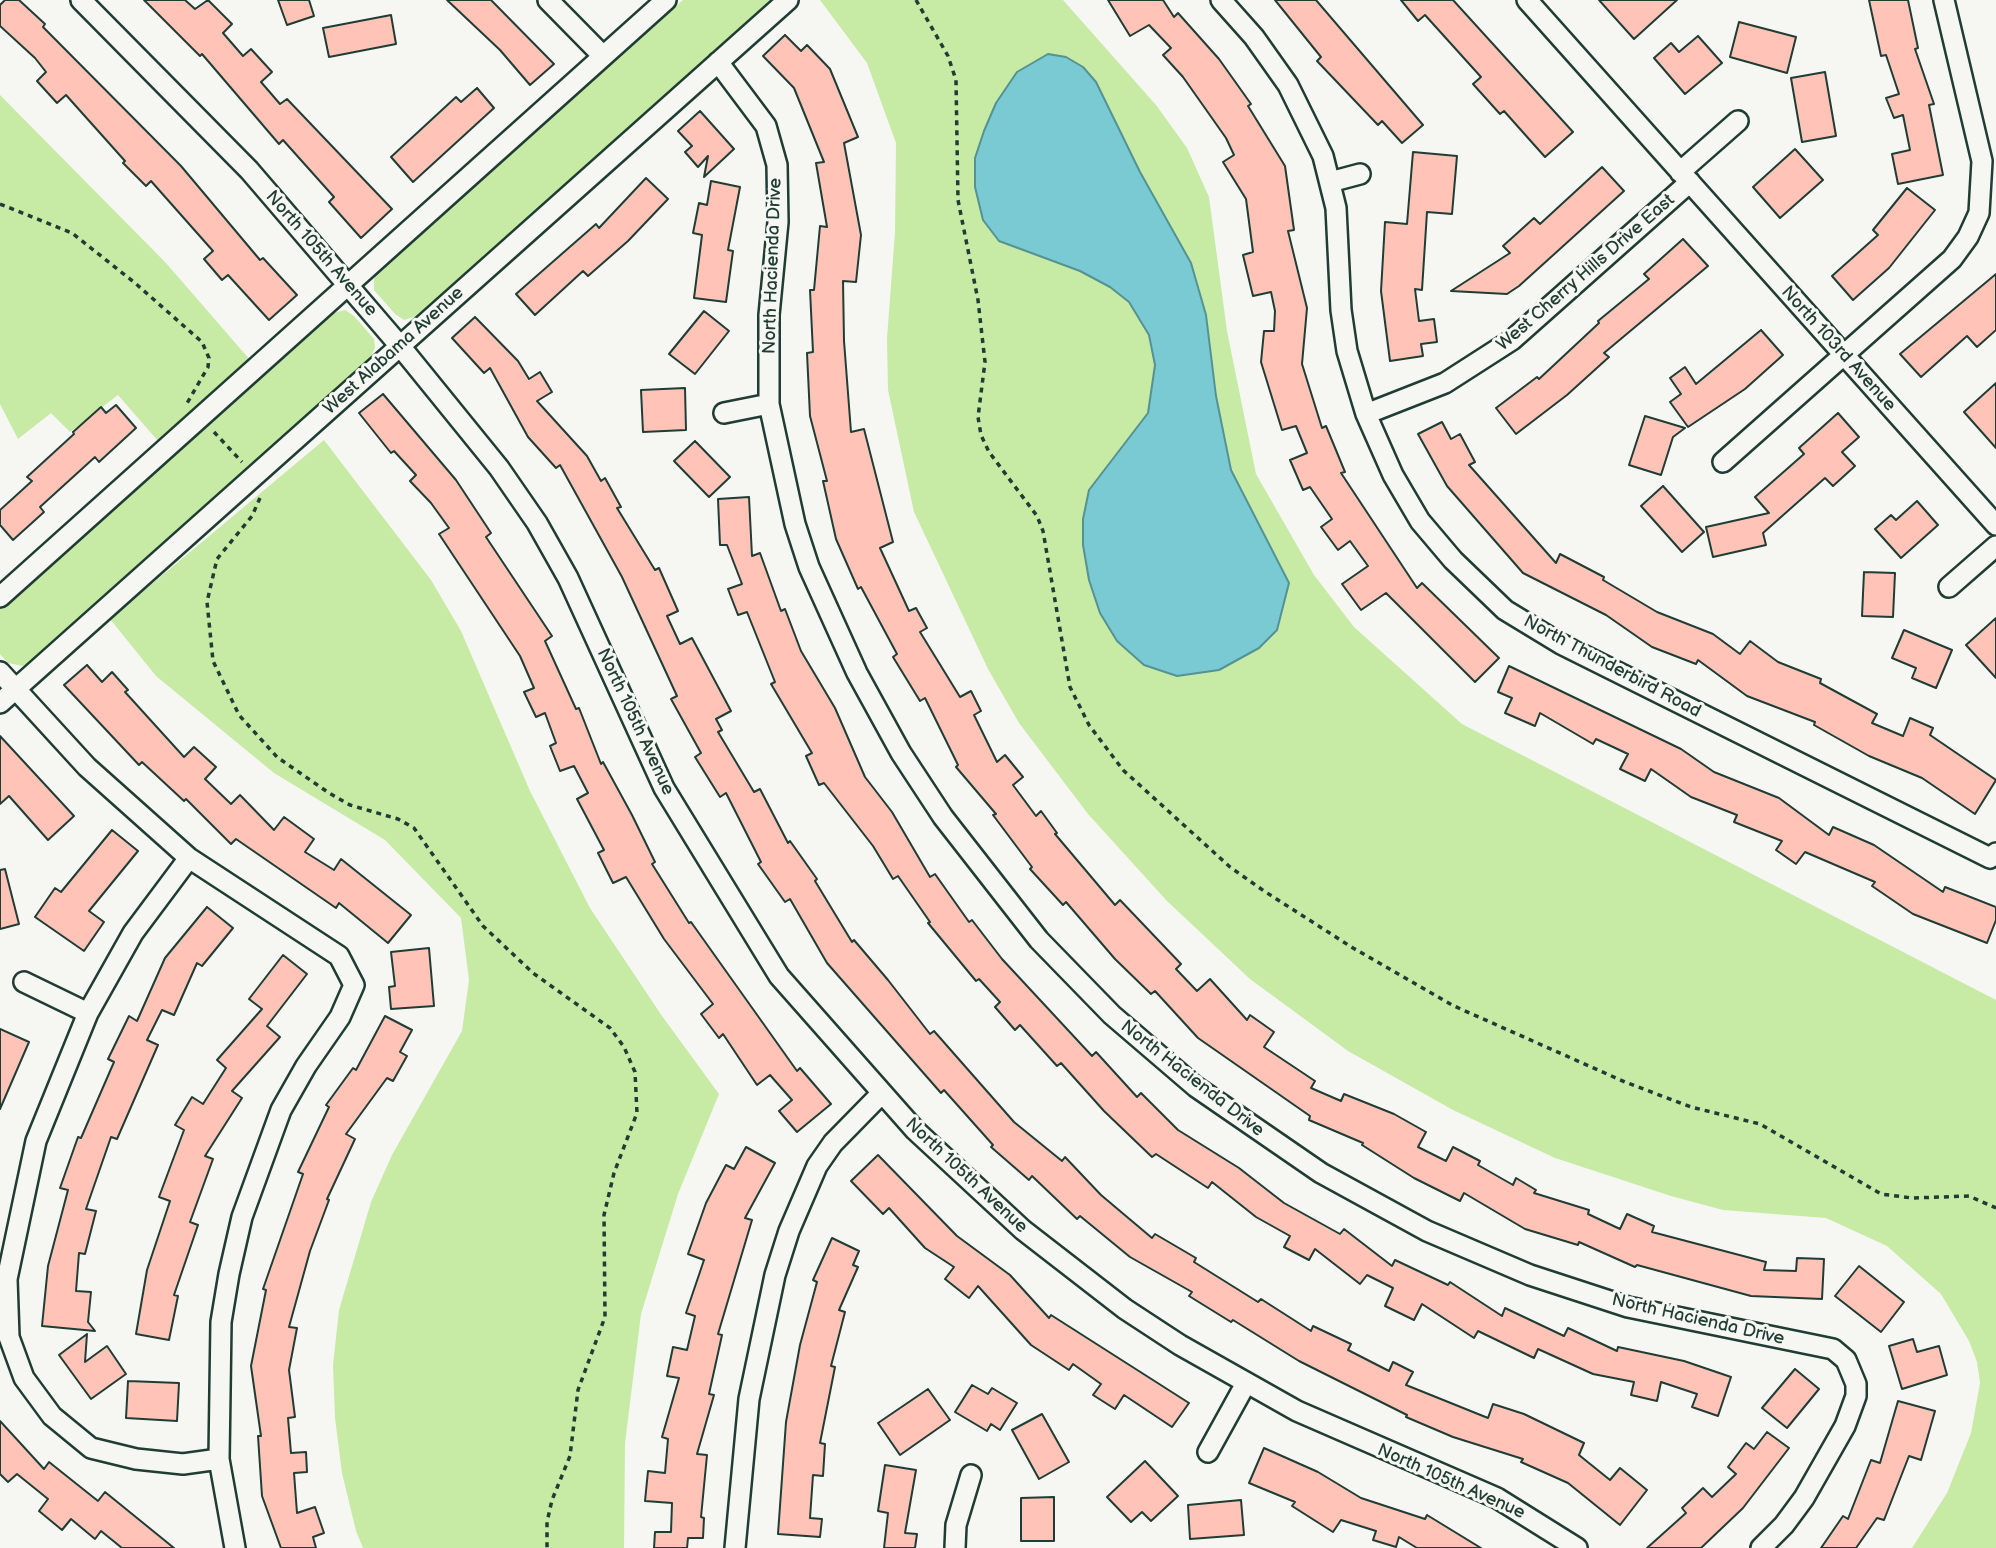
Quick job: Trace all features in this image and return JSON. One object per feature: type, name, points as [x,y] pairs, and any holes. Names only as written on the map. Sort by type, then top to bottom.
[{"type":"street","name":"North 105th Avenue","points":[[80,0],[249,170],[400,346],[499,468],[537,523],[568,578],[664,788],[779,976],[881,1094],[954,1169],[1069,1267],[1125,1309],[1245,1385],[1350,1437],[1497,1498],[1538,1520],[1577,1548]]},
{"type":"street","points":[[548,0],[603,56]]},
{"type":"street","points":[[0,597],[666,0]]},
{"type":"street","name":"West Alabama Avenue","points":[[0,703],[788,0]]},
{"type":"street","name":"North Thunderbird Road","points":[[1221,0],[1254,37],[1288,85],[1323,156],[1336,208],[1341,310],[1347,351],[1366,414],[1393,475],[1420,521],[1453,559],[1506,610],[1561,644],[1990,858],[1996,853]]},
{"type":"street","name":"North 103rd Avenue","points":[[1527,0],[1996,525]]},
{"type":"street","points":[[1723,462],[1952,259],[1968,237],[1979,213],[1983,188],[1979,141],[1944,0]]},
{"type":"street","name":"North Hacienda Drive","points":[[718,62],[766,126],[777,165],[778,222],[769,315],[769,404],[785,486],[809,567],[835,629],[880,718],[937,808],[986,876],[1039,940],[1133,1033],[1196,1087],[1279,1147],[1416,1225],[1480,1255],[1628,1307],[1833,1349],[1846,1360],[1856,1384],[1856,1396],[1845,1426],[1804,1498],[1784,1525],[1761,1548]]},
{"type":"street","points":[[1685,177],[1738,121]]},
{"type":"street","points":[[1330,182],[1360,174]]},
{"type":"street","name":"West Cherry Hills Drive East","points":[[1366,414],[1445,383],[1512,340],[1685,177]]},
{"type":"street","points":[[724,413],[769,404]]},
{"type":"street","points":[[1949,587],[1996,546]]},
{"type":"street","points":[[0,672],[87,767],[189,858],[339,956],[354,985],[340,1017],[306,1066],[281,1110],[242,1217],[220,1322],[219,1459],[235,1548]]},
{"type":"street","points":[[189,858],[133,933],[88,1013],[36,1141],[3,1279],[9,1337],[24,1378],[52,1416],[90,1448],[136,1459],[183,1464],[219,1459]]},
{"type":"street","points":[[24,982],[88,1013]]},
{"type":"street","points":[[735,1548],[749,1399],[775,1275],[789,1231],[817,1166],[833,1143],[881,1094]]},
{"type":"street","points":[[1208,1452],[1245,1385]]},
{"type":"street","points":[[955,1548],[956,1525],[971,1475]]},
{"type":"path","points":[[916,0],[948,56],[956,80],[958,200],[978,300],[985,362],[978,418],[981,435],[989,452],[1037,516],[1043,531],[1070,687],[1089,725],[1123,770],[1230,867],[1353,948],[1454,1006],[1625,1083],[1691,1107],[1760,1124],[1881,1194],[1912,1198],[1969,1196],[1996,1209]]},
{"type":"path","points":[[0,204],[72,233],[153,298],[202,342],[209,358],[208,367],[186,406],[254,476],[261,489],[257,506],[217,559],[207,602],[213,661],[239,715],[277,757],[329,793],[350,805],[398,818],[414,828],[483,926],[533,973],[610,1028],[624,1047],[635,1072],[637,1112],[614,1173],[604,1215],[604,1317],[601,1335],[578,1390],[570,1456],[552,1500],[547,1522],[548,1548]]},
{"type":"green space","points":[[683,0],[772,0],[417,316],[404,320],[395,314],[374,290],[374,279],[378,271]]},
{"type":"green space","points":[[820,0],[1063,0],[1156,105],[1187,148],[1209,197],[1227,331],[1256,474],[1314,575],[1354,627],[1462,724],[1996,1000],[1996,1548],[1912,1548],[1947,1493],[1971,1433],[1980,1383],[1977,1362],[1969,1341],[1941,1294],[1887,1246],[1826,1218],[1723,1210],[1671,1196],[1555,1158],[1453,1110],[1348,1051],[1250,979],[1167,901],[1088,814],[1019,723],[988,669],[914,512],[888,390],[887,338],[895,232],[896,143],[867,63]]},
{"type":"green space","points":[[0,95],[166,263],[257,368],[165,449],[118,395],[70,432],[51,413],[18,439],[0,404]]},
{"type":"green space","points":[[345,310],[354,316],[374,339],[375,348],[368,361],[28,663],[23,666],[8,663],[0,654],[0,608],[330,314]]},
{"type":"green space","points":[[324,440],[431,580],[461,631],[530,791],[590,908],[662,1016],[719,1094],[678,1194],[641,1314],[625,1443],[624,1548],[363,1548],[356,1531],[342,1473],[335,1418],[333,1365],[339,1310],[371,1202],[392,1155],[462,1031],[469,980],[461,918],[385,840],[274,773],[156,676],[110,619]]},
{"type":"water","points":[[1048,54],[1066,57],[1083,67],[1096,82],[1140,172],[1191,263],[1206,315],[1216,396],[1231,470],[1289,583],[1277,630],[1259,648],[1219,670],[1177,676],[1144,665],[1117,641],[1100,613],[1089,580],[1083,545],[1083,519],[1089,490],[1148,413],[1155,365],[1149,335],[1129,302],[1110,287],[1080,271],[999,241],[983,220],[975,187],[975,158],[984,131],[996,103],[1017,72]]},
{"type":"building","points":[[5,0],[19,0],[45,24],[43,27],[181,166],[260,260],[263,258],[297,295],[269,320],[228,275],[222,280],[204,259],[213,251],[151,181],[146,186],[123,163],[125,161],[66,95],[57,103],[37,81],[46,72],[35,58],[0,26],[0,5]]},
{"type":"building","points":[[144,0],[185,0],[195,9],[208,0],[232,24],[223,33],[243,56],[251,49],[272,72],[261,82],[280,104],[287,99],[392,209],[361,238],[329,202],[334,197],[283,140],[279,144],[202,54],[200,56]]},
{"type":"building","points":[[278,0],[309,0],[314,16],[287,25]]},
{"type":"building","points":[[447,0],[491,0],[554,64],[530,85],[500,50]]},
{"type":"building","points":[[1108,0],[1163,0],[1174,17],[1178,13],[1219,59],[1251,104],[1248,106],[1285,166],[1294,230],[1288,231],[1307,308],[1302,364],[1322,428],[1326,426],[1345,472],[1341,473],[1417,588],[1422,583],[1499,658],[1475,682],[1386,593],[1361,610],[1342,584],[1368,566],[1350,541],[1338,550],[1321,527],[1332,519],[1310,487],[1303,490],[1290,460],[1307,453],[1296,426],[1282,430],[1261,362],[1264,331],[1274,331],[1275,311],[1271,292],[1253,296],[1243,255],[1253,252],[1246,199],[1223,162],[1234,155],[1226,138],[1183,77],[1163,55],[1171,48],[1149,25],[1130,36]]},
{"type":"building","points":[[1275,0],[1316,0],[1423,125],[1402,143],[1382,121],[1378,125],[1317,61],[1321,57]]},
{"type":"building","points":[[1401,0],[1453,0],[1573,132],[1545,157],[1504,111],[1500,114],[1473,84],[1481,77],[1425,15],[1418,21]]},
{"type":"building","points":[[1599,0],[1677,0],[1634,39]]},
{"type":"building","points":[[1869,0],[1908,0],[1918,48],[1915,49],[1934,104],[1929,105],[1943,175],[1898,184],[1892,154],[1910,150],[1903,115],[1894,118],[1886,98],[1899,94],[1886,55],[1881,56]]},
{"type":"building","points":[[391,15],[396,44],[329,57],[323,28]]},
{"type":"building","points":[[1739,22],[1796,37],[1787,73],[1730,57]]},
{"type":"building","points":[[785,35],[801,51],[807,45],[830,69],[858,137],[844,143],[861,235],[856,282],[843,281],[844,341],[851,432],[864,429],[893,542],[880,548],[909,611],[916,608],[927,628],[920,632],[960,697],[971,691],[981,711],[974,715],[997,762],[1005,755],[1023,777],[1013,785],[1036,816],[1041,811],[1057,833],[1055,834],[1115,905],[1120,900],[1181,964],[1176,969],[1197,991],[1210,979],[1247,1020],[1250,1015],[1274,1032],[1264,1047],[1315,1081],[1311,1088],[1341,1101],[1344,1094],[1394,1114],[1426,1132],[1418,1147],[1446,1161],[1453,1147],[1480,1161],[1478,1165],[1513,1185],[1516,1178],[1536,1190],[1534,1193],[1589,1210],[1588,1214],[1620,1229],[1627,1214],[1654,1226],[1652,1232],[1766,1262],[1764,1270],[1796,1271],[1797,1258],[1824,1259],[1822,1299],[1751,1296],[1637,1265],[1635,1267],[1579,1242],[1578,1245],[1525,1229],[1464,1193],[1460,1201],[1414,1178],[1362,1145],[1363,1143],[1309,1120],[1310,1116],[1198,1038],[1155,991],[1151,994],[1115,959],[1066,902],[1063,905],[1030,869],[1032,867],[993,815],[996,814],[956,767],[958,765],[925,698],[920,701],[893,657],[897,654],[861,587],[858,589],[836,539],[823,481],[827,481],[810,416],[807,353],[813,352],[810,290],[814,290],[820,226],[827,227],[816,163],[824,162],[794,88],[763,56]]},
{"type":"building","points":[[1698,36],[1722,63],[1685,94],[1654,58],[1671,43],[1679,52]]},
{"type":"building","points":[[1825,72],[1836,136],[1802,142],[1791,78]]},
{"type":"building","points":[[477,88],[494,108],[413,182],[391,157],[456,97],[461,102]]},
{"type":"building","points":[[700,111],[734,149],[704,177],[708,156],[698,167],[685,152],[692,146],[678,131]]},
{"type":"building","points":[[1795,149],[1823,180],[1780,218],[1753,187]]},
{"type":"building","points":[[1413,152],[1457,156],[1452,214],[1427,212],[1422,290],[1415,289],[1419,321],[1434,319],[1437,342],[1421,344],[1423,356],[1390,361],[1381,291],[1385,222],[1407,224]]},
{"type":"building","points":[[1602,167],[1624,191],[1519,286],[1507,294],[1451,291],[1510,253],[1503,246],[1534,218],[1540,224]]},
{"type":"building","points":[[646,178],[668,199],[628,241],[588,276],[583,271],[535,315],[516,294],[596,224],[599,228]]},
{"type":"building","points":[[711,181],[740,187],[728,250],[733,251],[726,302],[694,298],[702,235],[693,233],[699,203],[707,205]]},
{"type":"building","points":[[1907,188],[1935,210],[1889,268],[1853,300],[1832,276],[1878,235],[1873,230]]},
{"type":"building","points":[[1683,239],[1708,266],[1604,353],[1609,357],[1567,395],[1516,434],[1496,408],[1537,377],[1539,379],[1599,323],[1598,321],[1649,279],[1644,274]]},
{"type":"building","points":[[1996,274],[1996,330],[1977,347],[1967,336],[1921,377],[1900,354]]},
{"type":"building","points":[[704,311],[729,331],[695,374],[669,354]]},
{"type":"building","points":[[475,317],[518,361],[529,379],[540,372],[552,392],[537,401],[587,456],[601,481],[605,478],[621,507],[617,508],[655,570],[659,568],[678,611],[667,616],[680,644],[692,638],[731,711],[716,719],[722,730],[718,732],[754,792],[760,789],[788,843],[790,841],[817,879],[815,881],[852,942],[854,940],[888,980],[930,1034],[934,1031],[1014,1122],[1062,1161],[1065,1157],[1101,1195],[1152,1238],[1155,1234],[1196,1258],[1194,1262],[1258,1302],[1261,1299],[1311,1331],[1313,1326],[1351,1344],[1348,1350],[1389,1371],[1393,1362],[1413,1372],[1406,1385],[1488,1418],[1493,1404],[1524,1414],[1584,1443],[1579,1455],[1610,1480],[1620,1468],[1647,1490],[1620,1525],[1568,1483],[1521,1462],[1523,1459],[1453,1437],[1406,1417],[1407,1415],[1299,1361],[1233,1320],[1231,1322],[1189,1296],[1192,1292],[1130,1257],[1080,1216],[1077,1219],[1032,1176],[1029,1180],[991,1147],[993,1145],[944,1090],[941,1093],[827,963],[790,899],[785,902],[758,864],[761,862],[726,793],[720,797],[695,757],[701,753],[671,699],[677,696],[622,577],[560,465],[556,468],[528,437],[490,368],[484,373],[452,338]]},
{"type":"building","points":[[1761,330],[1783,355],[1745,389],[1688,427],[1670,402],[1681,394],[1670,378],[1685,367],[1696,384]]},
{"type":"building","points":[[1996,383],[1996,448],[1964,412]]},
{"type":"building","points":[[685,388],[686,430],[643,432],[641,390]]},
{"type":"building","points":[[383,394],[456,480],[491,533],[486,537],[552,636],[545,641],[576,709],[579,708],[601,764],[603,762],[632,815],[655,862],[652,864],[689,923],[691,922],[797,1071],[800,1068],[831,1104],[797,1132],[779,1111],[792,1100],[770,1075],[757,1085],[723,1034],[719,1038],[701,1014],[713,1004],[664,939],[626,877],[613,883],[598,853],[604,850],[577,799],[588,793],[574,766],[560,771],[550,746],[556,743],[545,713],[536,717],[524,692],[534,688],[520,656],[439,534],[449,528],[431,503],[410,481],[416,475],[394,451],[391,453],[359,413]]},
{"type":"building","points":[[116,405],[136,428],[99,462],[95,457],[40,507],[44,512],[13,540],[0,525],[0,510],[32,481],[27,477],[74,434],[73,432],[101,407],[106,413]]},
{"type":"building","points":[[1838,413],[1859,437],[1842,452],[1855,466],[1833,486],[1825,478],[1763,533],[1766,545],[1713,557],[1706,527],[1769,513],[1755,497],[1804,454],[1799,448]]},
{"type":"building","points":[[1645,416],[1685,428],[1673,437],[1661,475],[1629,465]]},
{"type":"building","points":[[1442,422],[1451,439],[1460,434],[1475,462],[1469,465],[1556,563],[1560,554],[1604,577],[1603,580],[1657,612],[1713,634],[1740,654],[1750,641],[1778,662],[1821,679],[1820,683],[1877,714],[1872,723],[1903,736],[1910,718],[1933,728],[1930,735],[1996,780],[1975,814],[1922,778],[1869,756],[1814,725],[1815,722],[1747,696],[1698,660],[1696,664],[1652,647],[1606,615],[1523,573],[1447,486],[1418,434]]},
{"type":"building","points":[[695,441],[730,477],[709,497],[674,461]]},
{"type":"building","points":[[1663,486],[1704,532],[1682,552],[1641,506]]},
{"type":"building","points":[[749,497],[752,556],[760,553],[781,611],[785,609],[801,651],[835,708],[865,777],[892,812],[930,877],[935,874],[969,922],[972,920],[1002,959],[1092,1056],[1096,1052],[1137,1097],[1141,1093],[1178,1130],[1239,1168],[1284,1203],[1340,1234],[1344,1229],[1392,1266],[1395,1260],[1448,1285],[1450,1282],[1502,1316],[1505,1308],[1564,1336],[1568,1328],[1617,1351],[1618,1347],[1684,1361],[1731,1377],[1718,1416],[1692,1407],[1697,1394],[1661,1382],[1657,1401],[1631,1395],[1634,1382],[1593,1374],[1538,1349],[1534,1358],[1478,1331],[1474,1338],[1422,1304],[1414,1320],[1385,1306],[1393,1288],[1367,1275],[1360,1284],[1315,1249],[1309,1260],[1284,1247],[1290,1236],[1256,1217],[1212,1182],[1208,1188],[1156,1154],[1152,1157],[1104,1111],[1061,1063],[1057,1066],[1020,1025],[1015,1030],[995,1007],[1000,1002],[979,979],[976,981],[928,923],[930,922],[898,876],[893,879],[873,846],[824,783],[819,785],[806,756],[812,753],[771,684],[775,682],[747,612],[738,615],[728,589],[742,584],[727,545],[720,545],[718,499]]},
{"type":"building","points":[[1917,501],[1938,525],[1901,558],[1875,529],[1891,515],[1896,520]]},
{"type":"building","points":[[1864,572],[1895,573],[1893,617],[1862,616]]},
{"type":"building","points":[[1996,618],[1996,678],[1966,645]]},
{"type":"building","points":[[1904,630],[1952,650],[1936,688],[1912,678],[1916,668],[1892,658]]},
{"type":"building","points":[[87,665],[102,682],[112,672],[128,690],[125,692],[184,757],[194,747],[216,767],[205,779],[231,804],[240,795],[274,830],[284,817],[314,839],[305,852],[334,870],[341,859],[411,915],[388,943],[339,903],[336,908],[236,839],[231,844],[186,799],[184,801],[142,762],[139,765],[64,685]]},
{"type":"building","points":[[1509,666],[1681,749],[1714,772],[1779,798],[1829,835],[1833,827],[1874,845],[1943,892],[1945,887],[1996,907],[1996,920],[1987,943],[1913,914],[1872,886],[1875,882],[1805,852],[1796,864],[1776,850],[1782,841],[1734,822],[1737,815],[1691,797],[1651,769],[1645,781],[1620,769],[1628,754],[1596,739],[1593,744],[1540,713],[1535,726],[1505,713],[1512,698],[1498,692]]},
{"type":"building","points":[[0,736],[74,816],[48,840],[9,796],[0,804]]},
{"type":"building","points":[[112,830],[138,851],[89,911],[104,922],[84,951],[35,917],[55,888],[61,892]]},
{"type":"building","points":[[5,869],[19,924],[0,929],[0,870]]},
{"type":"building","points":[[207,907],[233,928],[202,966],[197,963],[174,1015],[162,1010],[147,1040],[158,1045],[117,1139],[111,1137],[86,1209],[96,1211],[85,1254],[79,1253],[76,1291],[91,1292],[88,1322],[95,1331],[42,1326],[48,1266],[68,1190],[60,1188],[78,1137],[81,1138],[114,1062],[108,1059],[129,1016],[137,1021],[165,958]]},
{"type":"building","points":[[429,948],[434,1006],[391,1009],[389,987],[395,986],[391,952]]},
{"type":"building","points":[[283,955],[307,974],[267,1026],[280,1037],[232,1091],[242,1098],[205,1156],[213,1159],[190,1222],[198,1225],[174,1295],[178,1296],[169,1340],[136,1334],[147,1270],[170,1201],[159,1197],[184,1130],[175,1125],[192,1097],[203,1104],[226,1068],[217,1060],[262,1009],[249,999]]},
{"type":"building","points":[[385,1016],[412,1030],[400,1052],[407,1056],[393,1081],[387,1078],[346,1134],[355,1139],[327,1199],[329,1200],[310,1251],[289,1327],[297,1328],[289,1370],[295,1417],[288,1418],[291,1453],[306,1452],[307,1472],[294,1473],[297,1513],[315,1507],[324,1533],[313,1537],[316,1548],[281,1548],[262,1496],[258,1436],[261,1436],[251,1366],[266,1290],[263,1289],[303,1174],[298,1172],[329,1107],[326,1105],[353,1068],[356,1070]]},
{"type":"building","points":[[0,1029],[29,1042],[0,1109]]},
{"type":"building","points":[[746,1147],[775,1163],[745,1218],[752,1220],[718,1334],[722,1335],[709,1394],[714,1395],[697,1454],[707,1455],[701,1517],[704,1518],[703,1538],[688,1538],[687,1548],[654,1548],[655,1532],[671,1532],[672,1503],[645,1501],[648,1471],[665,1473],[668,1439],[662,1437],[679,1378],[667,1376],[673,1347],[687,1350],[695,1316],[686,1313],[704,1260],[688,1254],[706,1203],[726,1165],[734,1169]]},
{"type":"building","points":[[878,1155],[957,1236],[1010,1275],[1049,1318],[1051,1315],[1189,1403],[1172,1427],[1124,1395],[1115,1409],[1093,1395],[1101,1384],[1073,1364],[1069,1370],[1031,1345],[978,1286],[969,1298],[945,1279],[954,1267],[925,1248],[889,1208],[883,1214],[851,1181]]},
{"type":"building","points":[[832,1238],[859,1251],[853,1265],[858,1267],[839,1310],[845,1312],[831,1366],[835,1367],[820,1443],[825,1444],[823,1476],[813,1475],[810,1518],[822,1519],[820,1537],[778,1534],[786,1422],[800,1345],[817,1282],[813,1280]]},
{"type":"building","points":[[1859,1266],[1904,1302],[1881,1332],[1835,1296]]},
{"type":"building","points":[[87,1334],[85,1362],[107,1346],[126,1374],[91,1399],[59,1355]]},
{"type":"building","points":[[1913,1339],[1917,1352],[1939,1346],[1947,1375],[1902,1389],[1889,1346]]},
{"type":"building","points":[[1795,1369],[1819,1389],[1787,1428],[1762,1408]]},
{"type":"building","points":[[128,1381],[179,1383],[177,1421],[126,1418]]},
{"type":"building","points":[[972,1385],[988,1394],[992,1388],[1017,1403],[1000,1430],[991,1424],[987,1431],[955,1412]]},
{"type":"building","points":[[928,1389],[950,1420],[900,1455],[878,1423]]},
{"type":"building","points":[[1898,1401],[1935,1411],[1921,1460],[1909,1456],[1884,1520],[1877,1518],[1856,1548],[1821,1548],[1843,1516],[1848,1519],[1871,1460],[1880,1463]]},
{"type":"building","points":[[1042,1414],[1069,1462],[1039,1479],[1012,1430]]},
{"type":"building","points":[[0,1421],[44,1469],[49,1462],[98,1501],[105,1492],[174,1548],[122,1548],[101,1531],[95,1539],[71,1519],[62,1530],[39,1511],[48,1499],[17,1474],[8,1482],[0,1474]]},
{"type":"building","points":[[1767,1432],[1789,1448],[1743,1508],[1701,1548],[1647,1548],[1686,1513],[1682,1508],[1703,1488],[1712,1497],[1736,1474],[1728,1467],[1746,1443],[1754,1449]]},
{"type":"building","points":[[1264,1448],[1318,1472],[1361,1498],[1425,1519],[1427,1515],[1481,1548],[1417,1548],[1399,1537],[1396,1547],[1373,1540],[1376,1531],[1341,1520],[1333,1532],[1292,1506],[1295,1502],[1249,1483]]},
{"type":"building","points":[[1145,1461],[1178,1496],[1151,1521],[1142,1512],[1131,1522],[1107,1497]]},
{"type":"building","points":[[885,1465],[916,1470],[905,1533],[917,1534],[915,1548],[884,1548],[888,1513],[878,1511]]},
{"type":"building","points":[[1054,1497],[1054,1541],[1021,1541],[1021,1498]]},
{"type":"building","points":[[1241,1500],[1244,1535],[1190,1539],[1188,1505]]}]
